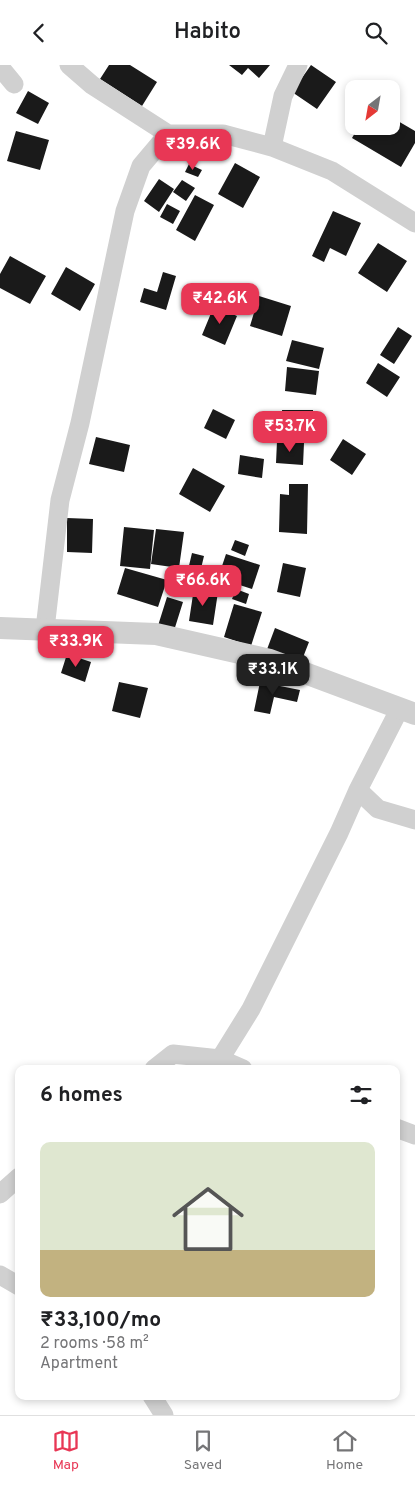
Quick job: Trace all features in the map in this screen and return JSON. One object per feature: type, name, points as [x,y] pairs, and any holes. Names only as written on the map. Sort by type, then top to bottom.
[{"type":"street","points":[[69,65],[92,85],[168,134],[223,135],[272,147],[332,171],[415,223]]},
{"type":"street","points":[[272,147],[283,96],[298,65]]},
{"type":"street","points":[[0,67],[14,84]]},
{"type":"street","points":[[45,629],[60,500],[80,423],[125,211],[141,166],[168,134]]},
{"type":"street","points":[[0,628],[156,634],[270,660],[407,711],[358,790],[339,833],[251,1009],[220,1059]]},
{"type":"street","points":[[358,790],[378,809],[415,820]]},
{"type":"street","points":[[159,1065],[173,1054],[220,1059],[234,1065]]},
{"type":"street","points":[[400,1129],[415,1135]]},
{"type":"street","points":[[0,1194],[15,1181]]},
{"type":"street","points":[[0,1275],[15,1284]]},
{"type":"street","points":[[155,1400],[164,1415]]},
{"type":"building","points":[[109,65],[130,65],[157,82],[142,106],[100,79]]},
{"type":"building","points":[[229,65],[270,65],[259,78],[248,68],[242,75]]},
{"type":"building","points":[[311,65],[336,82],[317,109],[292,92]]},
{"type":"building","points":[[28,91],[49,103],[38,124],[16,113]]},
{"type":"building","points":[[400,122],[415,131],[415,143],[401,167],[352,138],[354,135],[400,135]]},
{"type":"building","points":[[16,131],[49,140],[40,170],[7,161]]},
{"type":"building","points":[[235,163],[260,177],[243,208],[218,194]]},
{"type":"building","points":[[189,164],[202,170],[198,177],[185,172]]},
{"type":"building","points":[[159,179],[174,189],[159,212],[144,201]]},
{"type":"building","points":[[182,180],[195,188],[186,201],[173,192]]},
{"type":"building","points":[[195,195],[214,205],[195,241],[176,230]]},
{"type":"building","points":[[167,204],[180,211],[173,224],[160,217]]},
{"type":"building","points":[[333,211],[361,223],[346,256],[330,248],[324,262],[312,256]]},
{"type":"building","points":[[378,243],[407,261],[387,292],[358,273]]},
{"type":"building","points":[[10,256],[46,276],[30,304],[0,288],[0,274]]},
{"type":"building","points":[[66,267],[95,284],[80,311],[51,294]]},
{"type":"building","points":[[163,272],[176,276],[166,310],[140,302],[144,288],[157,292]]},
{"type":"building","points":[[259,296],[291,306],[282,336],[250,326]]},
{"type":"building","points":[[214,306],[237,316],[225,345],[202,335]]},
{"type":"building","points":[[398,327],[412,336],[394,364],[380,355]]},
{"type":"building","points":[[292,340],[324,348],[319,369],[286,361]]},
{"type":"building","points":[[378,363],[400,377],[387,397],[366,383]]},
{"type":"building","points":[[287,367],[319,371],[316,395],[285,391]]},
{"type":"building","points":[[213,409],[235,420],[226,439],[204,428]]},
{"type":"building","points":[[282,410],[313,410],[313,438],[271,439],[271,425],[283,425]]},
{"type":"building","points":[[96,437],[130,445],[124,472],[89,464]]},
{"type":"building","points":[[343,439],[366,454],[352,475],[330,460]]},
{"type":"building","points":[[277,441],[304,443],[303,465],[276,463]]},
{"type":"building","points":[[240,455],[264,459],[262,478],[238,474]]},
{"type":"building","points":[[193,468],[225,486],[210,512],[179,494]]},
{"type":"building","points":[[289,484],[308,484],[307,534],[279,532],[280,494],[289,495]]},
{"type":"building","points":[[67,518],[93,519],[92,553],[67,552]]},
{"type":"building","points":[[124,527],[154,530],[150,569],[120,566]]},
{"type":"building","points":[[156,529],[184,532],[179,568],[151,564]]},
{"type":"building","points":[[235,540],[249,545],[245,556],[231,550]]},
{"type":"building","points":[[192,553],[204,556],[199,577],[187,574]]},
{"type":"building","points":[[226,554],[260,565],[252,589],[218,578]]},
{"type":"building","points":[[283,563],[306,568],[300,597],[277,592]]},
{"type":"building","points":[[125,568],[167,580],[158,607],[117,594]]},
{"type":"building","points":[[194,588],[218,592],[213,625],[189,621]]},
{"type":"building","points":[[236,589],[249,594],[246,604],[232,599]]},
{"type":"building","points":[[167,597],[183,602],[172,637],[156,632]]},
{"type":"building","points":[[234,604],[262,612],[251,646],[224,637]]},
{"type":"building","points":[[275,628],[309,642],[300,665],[266,652]]},
{"type":"building","points":[[67,654],[91,662],[85,682],[61,673]]},
{"type":"building","points":[[119,682],[148,688],[140,718],[112,711]]},
{"type":"building","points":[[260,682],[300,690],[297,702],[274,697],[270,714],[254,711]]}]
